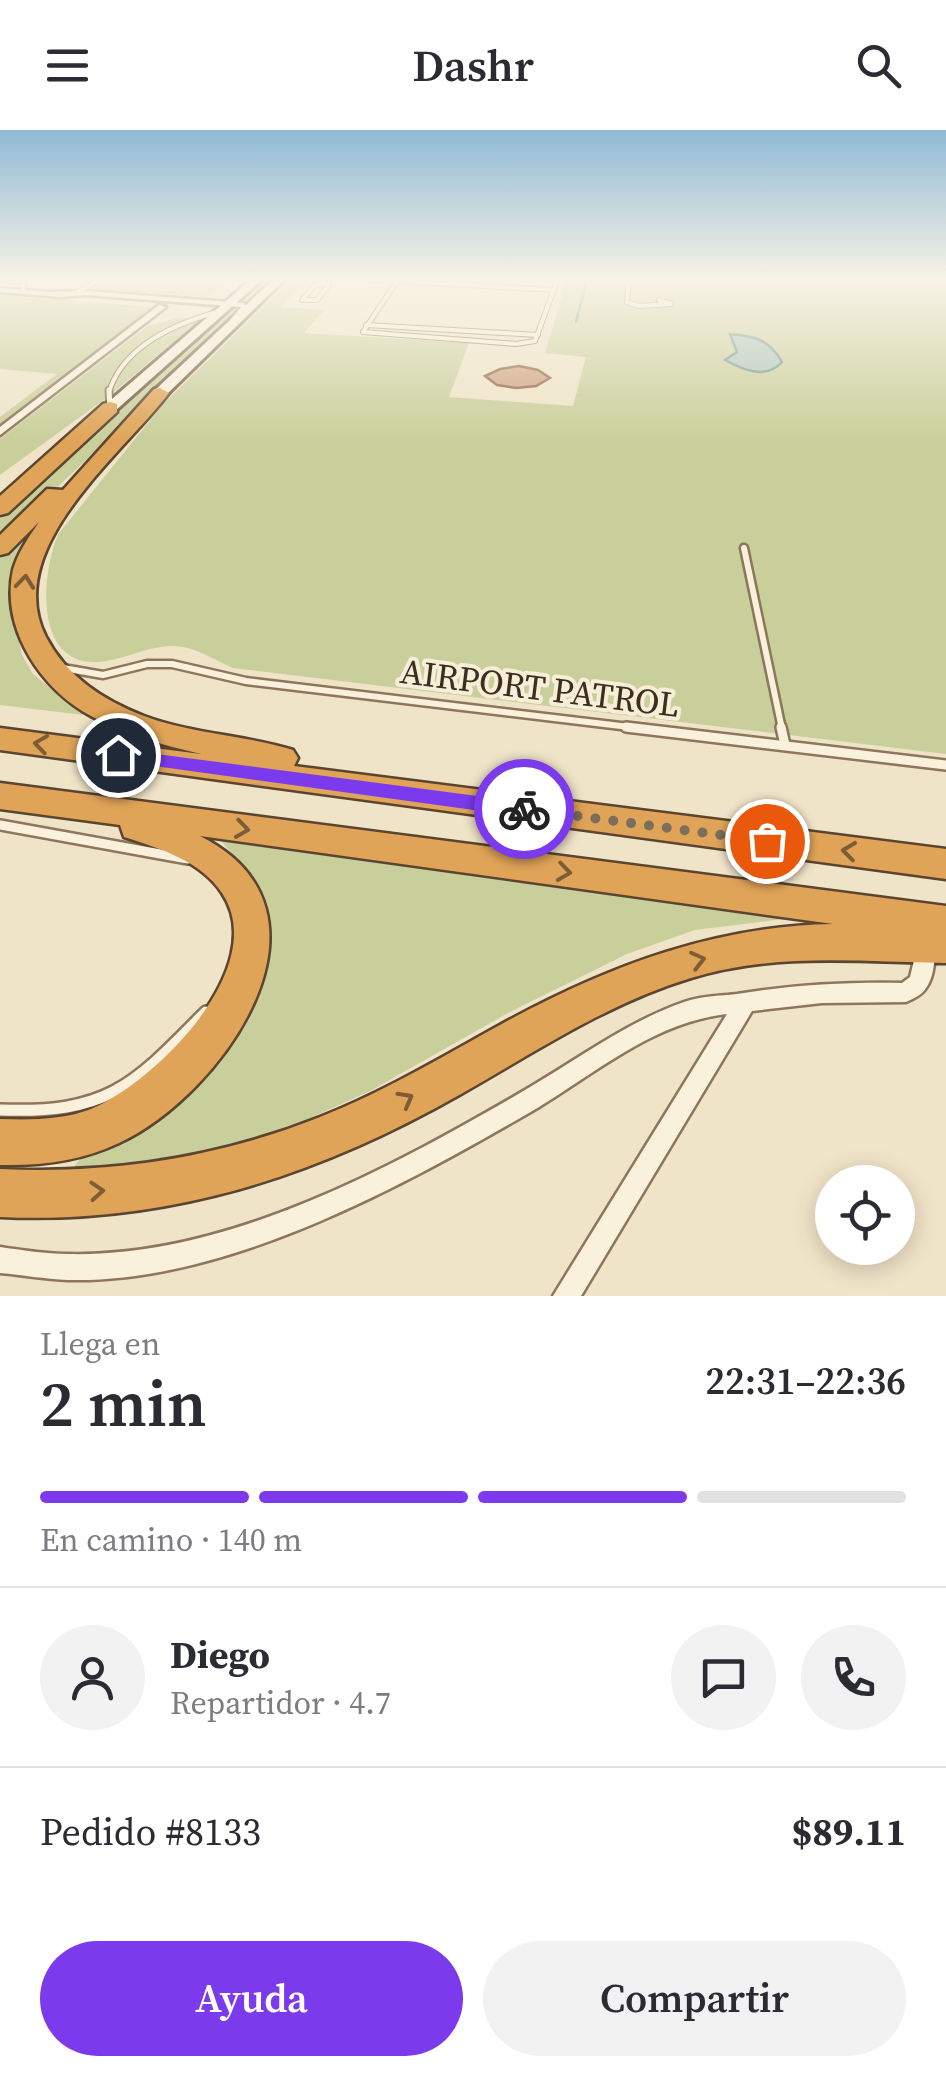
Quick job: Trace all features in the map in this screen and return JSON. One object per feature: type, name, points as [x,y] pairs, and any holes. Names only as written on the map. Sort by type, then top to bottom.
[{"type":"highway","points":[[0,548],[160,394]]},
{"type":"highway","points":[[160,394],[50,525],[28,562],[22,589],[35,648],[73,690],[104,710],[148,728],[587,818]]},
{"type":"highway","points":[[0,490],[110,408]]},
{"type":"highway","points":[[0,508],[110,408]]},
{"type":"highway","points":[[0,739],[946,864]]},
{"type":"highway","points":[[0,796],[940,938]]},
{"type":"highway","points":[[0,1142],[65,1138],[102,1128],[144,1105],[185,1071],[212,1037],[235,996],[250,924],[243,894],[200,852],[156,833],[41,802]]},
{"type":"highway","points":[[0,1194],[99,1192],[182,1183],[266,1162],[370,1119],[586,1002],[690,961],[760,947],[833,940],[940,938]]},
{"type":"street","points":[[0,432],[128,332]]},
{"type":"street","points":[[110,408],[197,332]]},
{"type":"street","points":[[189,366],[221,332]]},
{"type":"street","points":[[160,394],[224,332]]},
{"type":"street","points":[[0,1260],[29,1266],[102,1268],[180,1255],[263,1234],[434,1156],[686,1011],[780,994],[906,993],[919,982],[940,938]]},
{"type":"street","points":[[566,1296],[746,1002]]},
{"type":"lane","points":[[110,408],[106,389],[118,370],[162,332]]},
{"type":"lane","points":[[366,332],[516,344],[533,343],[538,335],[498,332]]},
{"type":"lane","points":[[744,548],[785,746]]},
{"type":"lane","name":"AIRPORT PATROL","points":[[35,648],[80,676],[94,678],[159,663],[176,664],[246,681],[946,765]]},
{"type":"lane","points":[[0,825],[213,863]]},
{"type":"lane","points":[[0,1110],[36,1111],[92,1104],[148,1070],[216,999]]},
{"type":"green space","points":[[0,332],[125,332],[0,426],[0,417],[57,374],[0,369]]},
{"type":"green space","points":[[139,332],[185,332],[109,396],[0,475],[0,439]]},
{"type":"green space","points":[[203,332],[215,332],[186,360],[186,366],[0,541],[0,519]]},
{"type":"green space","points":[[237,332],[305,332],[469,343],[449,397],[573,406],[586,357],[545,353],[551,332],[946,332],[946,754],[233,668],[183,647],[164,646],[92,662],[73,657],[60,646],[51,630],[46,589],[59,533],[164,403]]},
{"type":"green space","points":[[62,499],[13,614],[22,655],[33,674],[84,715],[0,705],[0,559]]},
{"type":"green space","points":[[219,839],[784,919],[695,930],[627,954],[508,1013],[372,1090],[282,1131],[184,1157],[70,1172],[87,1150],[168,1106],[263,928],[254,879]]},
{"type":"water","points":[[730,334],[761,340],[782,362],[762,372],[725,360],[737,352]]},
{"type":"building","points":[[519,366],[538,370],[550,378],[536,386],[516,388],[497,385],[485,376],[500,369]]},
{"type":"way so far","points":[[524,809],[767,841]]},
{"type":"route","points":[[118,755],[524,809]]}]
